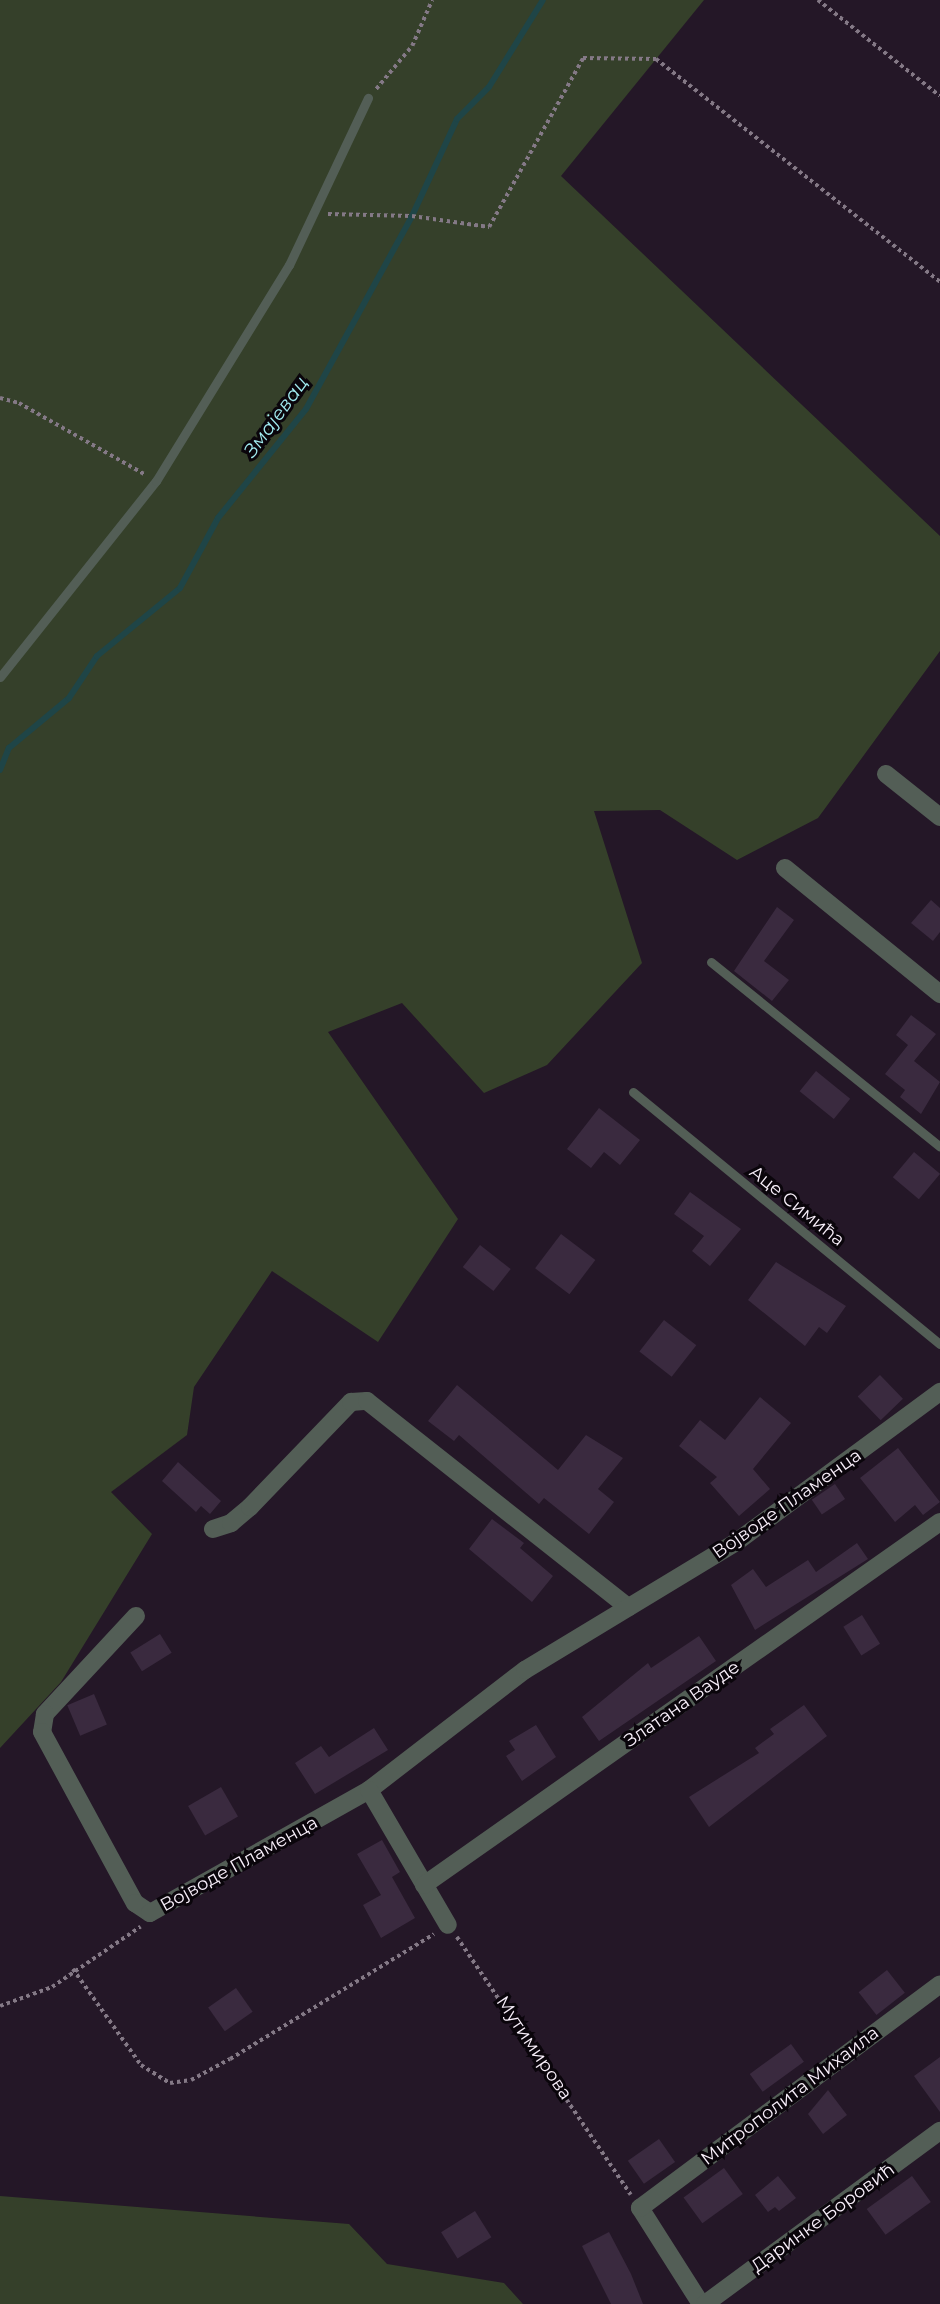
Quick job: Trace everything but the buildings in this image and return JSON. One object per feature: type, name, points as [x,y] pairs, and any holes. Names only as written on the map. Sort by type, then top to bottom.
[{"type":"street","points":[[886,774],[940,817]]},
{"type":"street","points":[[785,868],[940,995]]},
{"type":"street","name":"Војводе Пламенца","points":[[136,1616],[45,1714],[42,1732],[135,1903],[150,1913],[369,1790],[525,1670],[735,1543],[940,1392]]},
{"type":"street","points":[[213,1529],[232,1523],[358,1400],[380,1408],[488,1500],[628,1607]]},
{"type":"street","name":"Златана Вауде","points":[[424,1885],[940,1522]]},
{"type":"street","points":[[369,1790],[448,1925]]},
{"type":"street","name":"Митрополита Михаила","points":[[640,2208],[940,1984]]},
{"type":"street","name":"Даринке Боровић","points":[[703,2304],[940,2131]]},
{"type":"street","points":[[640,2208],[703,2304]]},
{"type":"lane","points":[[0,677],[156,481],[289,265],[368,98]]},
{"type":"lane","points":[[711,962],[940,1147]]},
{"type":"lane","name":"Аце Симића","points":[[633,1092],[940,1345]]},
{"type":"path","points":[[368,98],[412,46],[432,0]]},
{"type":"path","points":[[818,0],[940,96]]},
{"type":"path","points":[[313,214],[412,216],[489,227],[583,58],[656,59],[940,282]]},
{"type":"path","points":[[0,398],[19,403],[156,481]]},
{"type":"path","points":[[0,2006],[52,1986],[74,1969],[129,1936],[150,1913]]},
{"type":"path","points":[[74,1969],[141,2065],[170,2083],[191,2080],[448,1925]]},
{"type":"path","name":"Мутимирова","points":[[448,1925],[640,2208]]},
{"type":"green space","points":[[0,0],[704,0],[561,176],[940,536],[940,651],[818,818],[737,860],[660,810],[594,811],[642,963],[547,1065],[484,1093],[402,1003],[328,1032],[458,1219],[378,1342],[272,1271],[194,1387],[187,1435],[111,1492],[152,1534],[61,1682],[0,1748]]},
{"type":"green space","points":[[0,2196],[349,2224],[387,2264],[504,2283],[523,2304],[0,2304]]},
{"type":"waterway","name":"Змајевац","points":[[0,770],[9,748],[69,698],[97,656],[180,588],[218,518],[306,409],[412,216],[457,119],[489,87],[543,0]]}]
